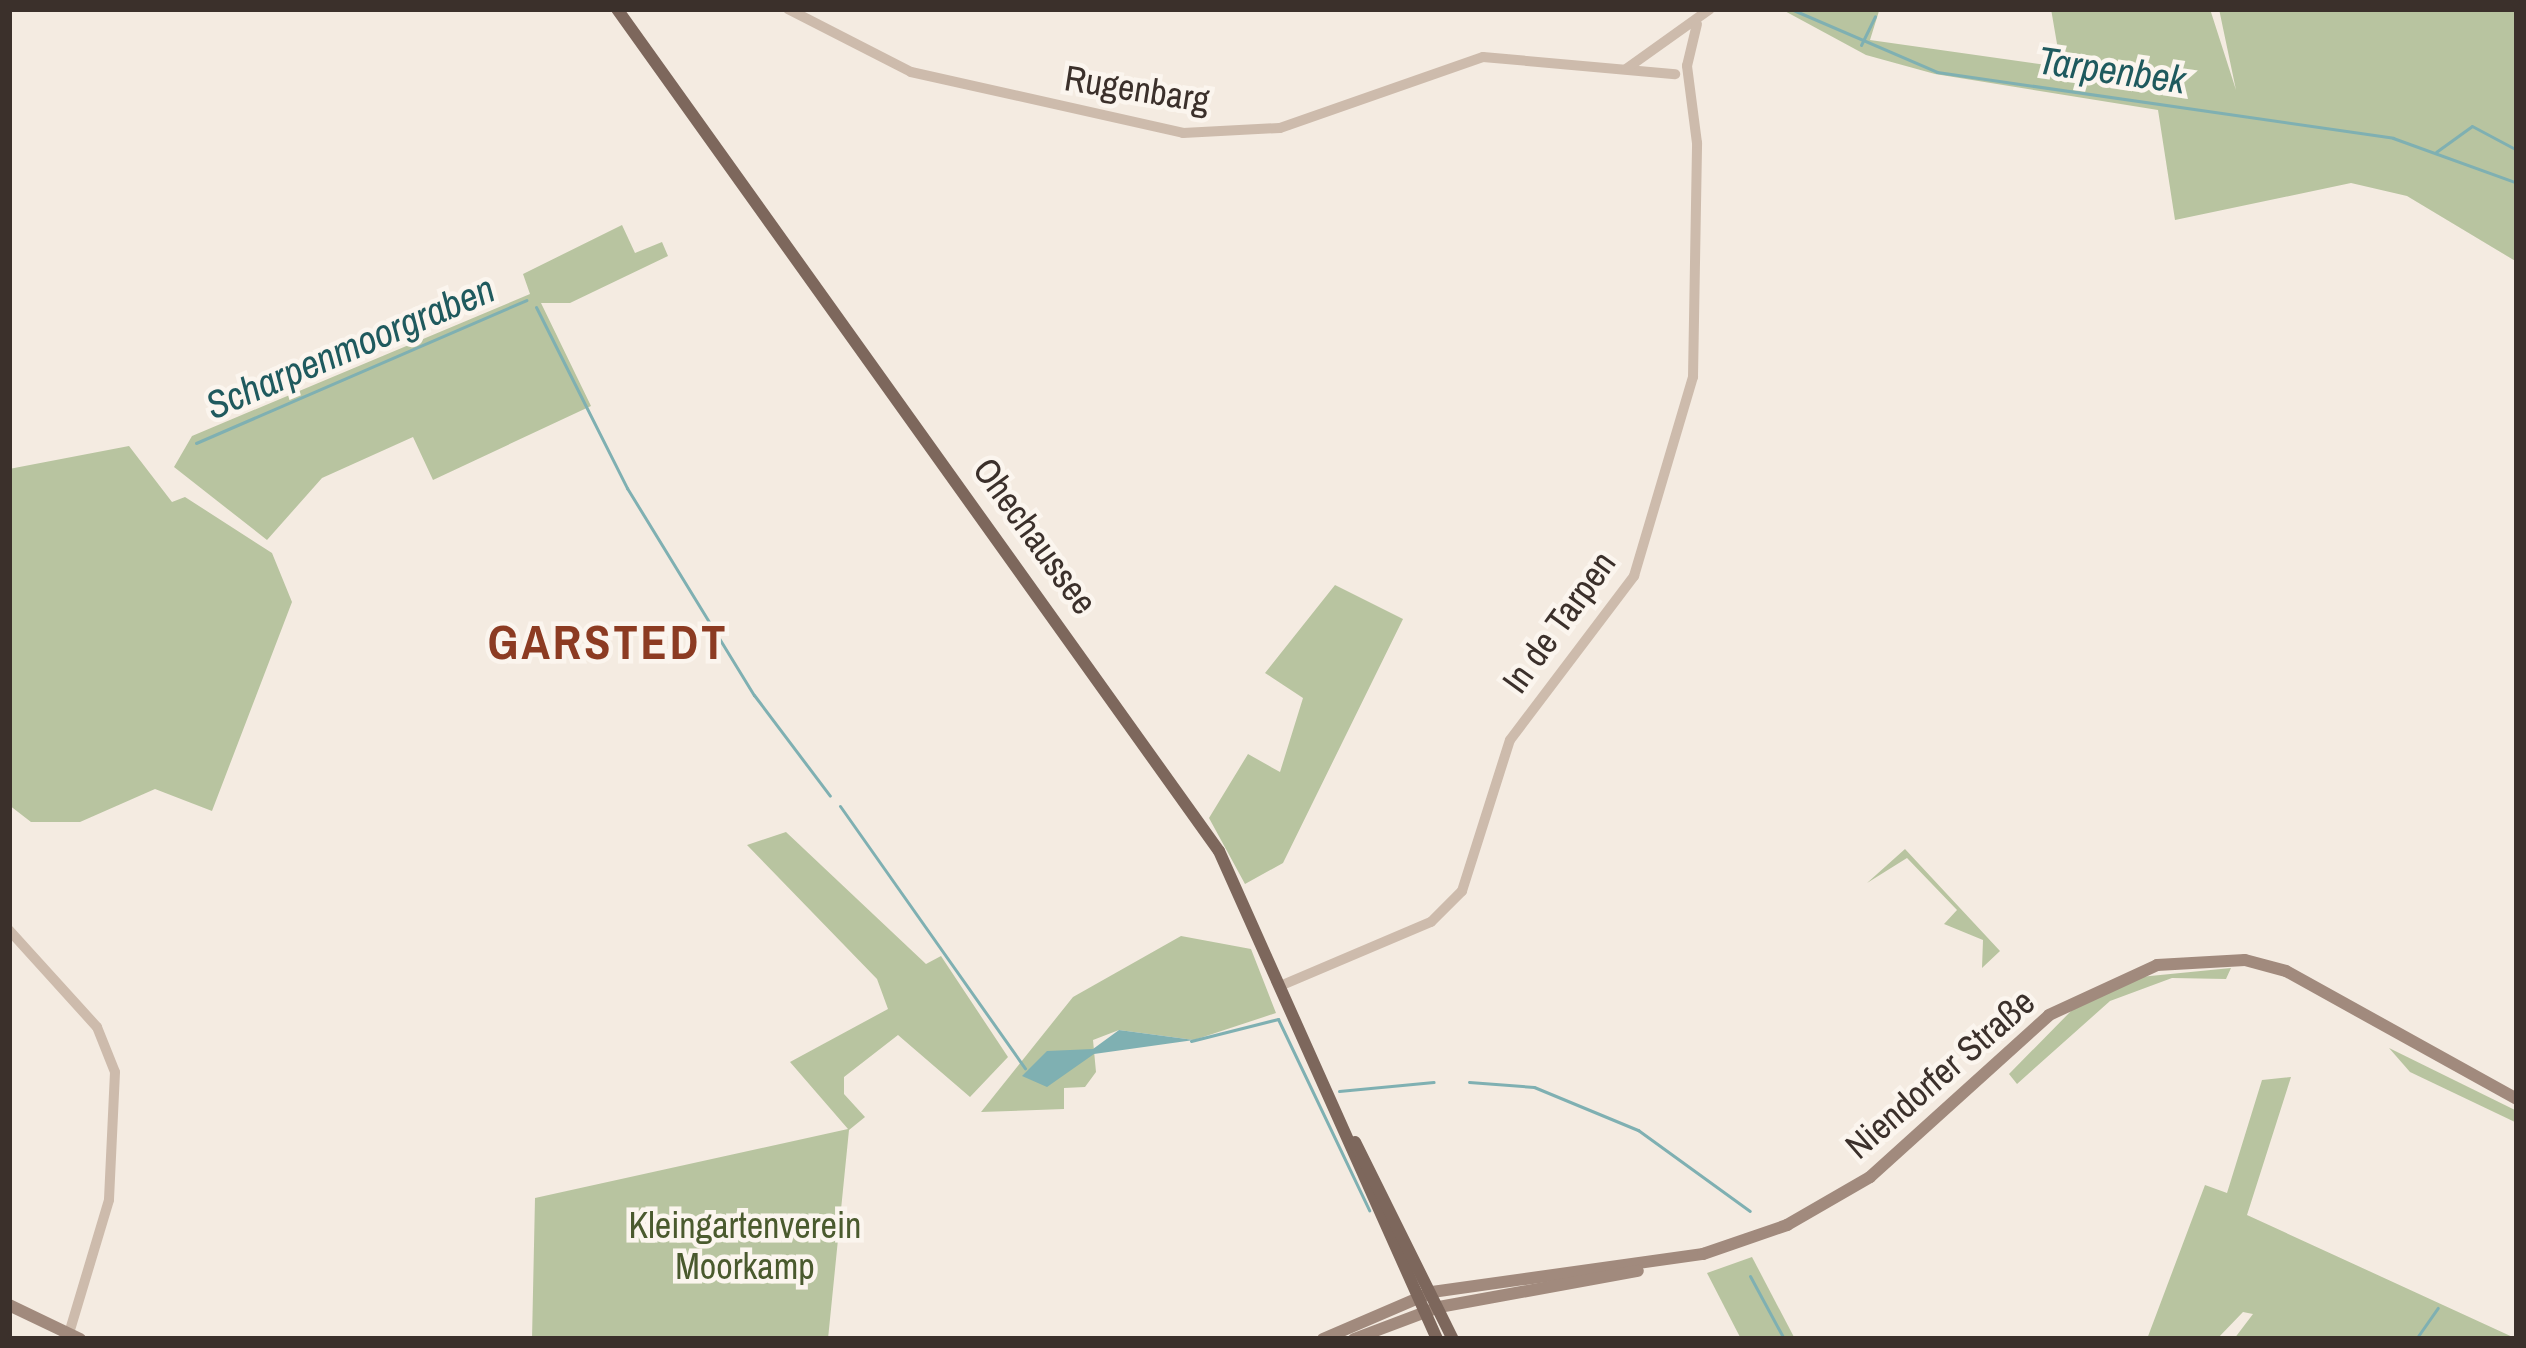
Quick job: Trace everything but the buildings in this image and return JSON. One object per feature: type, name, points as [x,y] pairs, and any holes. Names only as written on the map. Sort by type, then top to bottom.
[{"type":"main road","name":"Ohechaussee","points":[[616,9],[1194,812],[1428,1302],[1453,1339]]},
{"type":"main road","name":"Niendorfer Straße","points":[[1323,1339],[1428,1302],[1738,1244],[1850,1192],[2050,1015],[2157,964],[2245,960],[2305,978],[2517,1099]]},
{"type":"main road","name":"Ohechaussee","points":[[1428,1302],[1437,1339]]},
{"type":"main road","name":"Niendorfer Straße","points":[[1354,1339],[1428,1302]]},
{"type":"main road","points":[[9,1305],[72,1337]]},
{"type":"street","name":"Rugenbarg","points":[[788,9],[911,72],[1183,133],[1280,128],[1483,57],[1626,69],[1658,61]]},
{"type":"street","points":[[1693,101],[1675,74],[1658,61],[1710,9]]},
{"type":"street","points":[[1675,74],[1688,66],[1688,48],[1697,24]]},
{"type":"street","points":[[1674,40],[1688,48]]},
{"type":"street","name":"In de Tarpen","points":[[1280,986],[1431,922],[1462,891],[1510,740],[1634,576],[1693,377],[1693,101],[1688,66]]},
{"type":"street","points":[[9,930],[97,1028],[115,1072],[110,1200],[72,1337]]},
{"type":"green space","points":[[1781,9],[1909,9],[1879,11],[1870,40],[2061,67],[2051,9],[2210,9],[2236,90],[2219,9],[2517,9],[2517,262],[2407,196],[2351,183],[2175,220],[2158,110],[1935,74],[1866,55]]},
{"type":"green space","points":[[622,225],[635,253],[662,242],[668,256],[570,303],[541,303],[591,406],[433,480],[413,437],[322,478],[267,540],[174,467],[192,436],[530,294],[523,274]]},
{"type":"green space","points":[[129,446],[172,502],[185,497],[272,553],[292,602],[212,811],[155,789],[80,822],[31,822],[9,805],[9,469]]},
{"type":"green space","points":[[1335,585],[1403,619],[1283,863],[1245,884],[1209,818],[1248,754],[1280,772],[1303,698],[1265,673]]},
{"type":"green space","name":"Kleingartenverein Moorkamp","points":[[786,832],[926,964],[941,956],[1008,1057],[970,1097],[898,1035],[844,1077],[844,1094],[865,1117],[849,1130],[828,1339],[532,1339],[535,1198],[848,1129],[790,1062],[888,1009],[877,979],[747,845]]},
{"type":"green space","points":[[1905,849],[2000,951],[1982,968],[1983,940],[1944,924],[1957,910],[1907,858],[1867,883]]},
{"type":"green space","points":[[1181,936],[1251,949],[1276,1013],[1194,1040],[1119,1030],[1093,1040],[1096,1072],[1085,1087],[1064,1088],[1064,1109],[981,1112],[1073,997]]},
{"type":"green space","points":[[2231,968],[2226,979],[2172,978],[2110,1001],[2017,1084],[2009,1074],[2073,1009],[2140,977]]},
{"type":"green space","points":[[2389,1048],[2517,1111],[2517,1123],[2410,1072]]},
{"type":"green space","points":[[2291,1077],[2247,1215],[2517,1339],[2234,1339],[2253,1314],[2243,1312],[2217,1339],[2147,1339],[2205,1185],[2227,1193],[2262,1080]]},
{"type":"green space","points":[[1752,1257],[1795,1339],[1741,1339],[1707,1273]]},
{"type":"water","points":[[1119,1030],[1194,1040],[1094,1054],[1047,1087],[1022,1076],[1047,1051],[1093,1049]]},
{"type":"waterway","name":"Tarpenbek","points":[[1791,9],[1937,72],[2393,138],[2517,183]]},
{"type":"waterway","points":[[1861,45],[1875,16]]},
{"type":"waterway","name":"Tarpenbek","points":[[2436,152],[2472,126],[2517,150]]},
{"type":"waterway","name":"Scharpenmoorgraben","points":[[196,443],[526,300]]},
{"type":"waterway","name":"Scharpenmoorgraben","points":[[536,307],[627,488],[754,695],[830,796]]},
{"type":"waterway","name":"Scharpenmoorgraben","points":[[840,806],[1025,1068]]},
{"type":"waterway","name":"Scharpenmoorgraben","points":[[1191,1041],[1278,1019],[1369,1210]]},
{"type":"waterway","name":"Scharpenmoorgraben","points":[[1339,1091],[1434,1082]]},
{"type":"waterway","name":"Scharpenmoorgraben","points":[[1469,1082],[1534,1087],[1638,1130],[1750,1211]]},
{"type":"waterway","name":"Scharpenmoorgraben","points":[[1750,1276],[1784,1339]]},
{"type":"waterway","points":[[2416,1339],[2438,1308]]},
{"type":"district","name":"GARSTEDT","points":[[608,642]]}]
